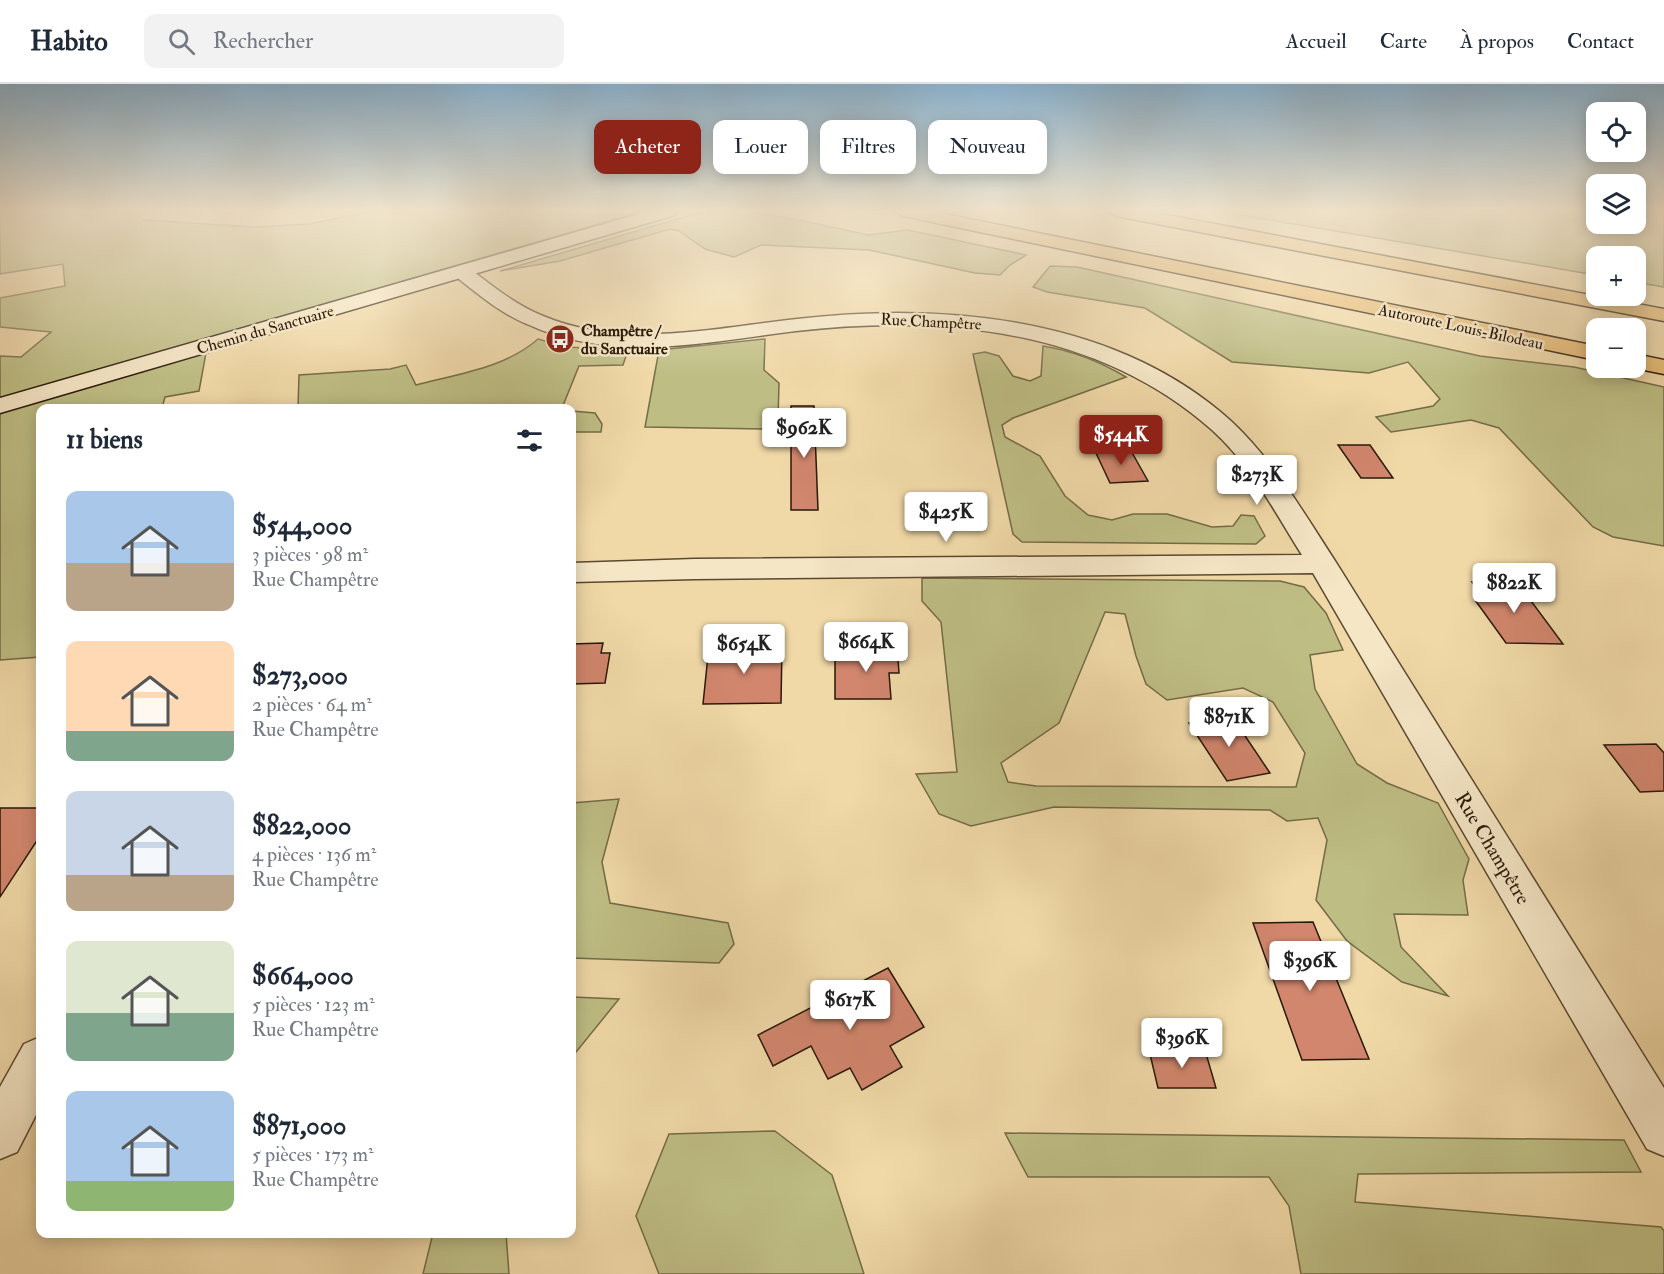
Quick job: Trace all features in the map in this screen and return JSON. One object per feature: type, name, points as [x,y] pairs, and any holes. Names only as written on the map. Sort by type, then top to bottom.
[{"type":"highway","name":"Autoroute Louis-Bilodeau","points":[[1174,267],[1586,351]]},
{"type":"highway","points":[[1409,267],[1664,315]]},
{"type":"highway","points":[[1646,363],[1664,367]]},
{"type":"street","name":"Chemin du Sanctuaire","points":[[0,406],[481,267]]},
{"type":"street","name":"Rue Champêtre","points":[[462,272],[532,319],[561,330],[590,336],[635,340],[680,339],[819,322],[910,318],[1004,327],[1094,351],[1141,371],[1176,391],[1221,426],[1269,481],[1322,564],[1664,1132]]},
{"type":"street","points":[[576,573],[695,569],[1322,564]]},
{"type":"street","points":[[0,1135],[36,1068]]},
{"type":"shaded area","points":[[0,267],[47,267],[0,274]]},
{"type":"shaded area","points":[[63,267],[453,267],[198,341],[206,353],[199,391],[165,397],[163,404],[36,404],[36,657],[0,660],[0,356],[21,357],[51,332],[0,327],[0,298],[65,286]]},
{"type":"shaded area","points":[[515,267],[527,267],[500,271]]},
{"type":"shaded area","points":[[945,267],[1008,267],[1000,275],[975,273]]},
{"type":"shaded area","points":[[1050,267],[1077,267],[1480,356],[1574,367],[1586,370],[1586,378],[1624,378],[1664,387],[1664,546],[1613,537],[1593,527],[1499,428],[1471,420],[1391,432],[1376,417],[1433,406],[1440,399],[1408,362],[1369,373],[1232,362],[1145,308],[1047,292],[1033,287]]},
{"type":"shaded area","points":[[1546,267],[1586,267],[1586,273]]},
{"type":"shaded area","points":[[1646,267],[1664,267],[1664,287],[1646,284]]},
{"type":"shaded area","points":[[538,339],[566,347],[628,350],[623,365],[579,366],[564,404],[298,404],[299,375],[390,369],[406,365],[416,385],[480,369],[525,349]]},
{"type":"shaded area","points":[[765,339],[764,370],[779,383],[778,419],[766,429],[645,427],[659,350]]},
{"type":"shaded area","points":[[1043,346],[1086,357],[1126,377],[1013,418],[1002,425],[1005,437],[1040,456],[1065,496],[1088,515],[1112,520],[1133,514],[1167,514],[1212,527],[1233,526],[1241,515],[1254,516],[1265,536],[1256,544],[1022,542],[1013,534],[973,354],[985,352],[999,356],[1013,376],[1030,381],[1041,376]]},
{"type":"shaded area","points":[[576,411],[595,413],[602,424],[601,432],[576,432]]},
{"type":"shaded area","points":[[922,578],[1280,581],[1304,587],[1326,613],[1343,650],[1310,655],[1315,689],[1357,764],[1387,783],[1438,803],[1469,859],[1463,880],[1468,915],[1394,914],[1401,947],[1448,996],[1402,982],[1347,941],[1316,900],[1327,840],[1318,818],[1287,821],[1270,810],[1054,807],[971,826],[939,814],[916,774],[957,772],[941,622],[922,601]],"holes":[[[1105,612],[1125,614],[1146,684],[1167,700],[1243,688],[1273,702],[1305,753],[1296,787],[1036,786],[1008,782],[1001,763],[1059,723]]]},
{"type":"shaded area","points":[[619,799],[602,862],[610,903],[728,923],[734,944],[719,963],[576,958],[576,803]]},
{"type":"shaded area","points":[[576,997],[619,999],[576,1052]]},
{"type":"shaded area","points":[[775,1131],[832,1175],[864,1274],[659,1274],[636,1216],[669,1134]]},
{"type":"shaded area","points":[[1005,1133],[1624,1140],[1641,1172],[1358,1174],[1355,1202],[1661,1227],[1664,1231],[1664,1274],[1301,1274],[1289,1206],[1269,1177],[1028,1177]]},
{"type":"shaded area","points":[[432,1238],[506,1238],[509,1274],[423,1274]]},
{"type":"building","points":[[791,406],[814,406],[818,510],[791,510]]},
{"type":"building","points":[[1338,445],[1370,445],[1393,478],[1361,478]]},
{"type":"building","points":[[1130,449],[1148,481],[1110,483],[1095,451]]},
{"type":"building","points":[[1472,582],[1517,582],[1563,644],[1506,643],[1475,600],[1484,600]]},
{"type":"building","points":[[603,643],[601,653],[610,653],[605,683],[576,684],[576,644]]},
{"type":"building","points":[[782,645],[781,703],[703,704],[709,646]]},
{"type":"building","points":[[860,646],[897,646],[899,673],[889,673],[891,699],[835,699],[835,652],[860,652]]},
{"type":"building","points":[[1231,715],[1270,773],[1227,781],[1189,723]]},
{"type":"building","points":[[1656,744],[1664,753],[1664,791],[1640,792],[1604,745]]},
{"type":"building","points":[[0,808],[36,808],[36,842],[0,897]]},
{"type":"building","points":[[1313,922],[1369,1059],[1302,1060],[1253,923]]},
{"type":"building","points":[[888,968],[924,1027],[890,1046],[902,1067],[862,1090],[850,1068],[828,1079],[811,1046],[773,1066],[758,1035]]},
{"type":"building","points":[[1149,1050],[1205,1050],[1216,1088],[1158,1088]]},
{"type":"place","name":"Champêtre / du Sanctuaire","points":[[560,339]]}]
